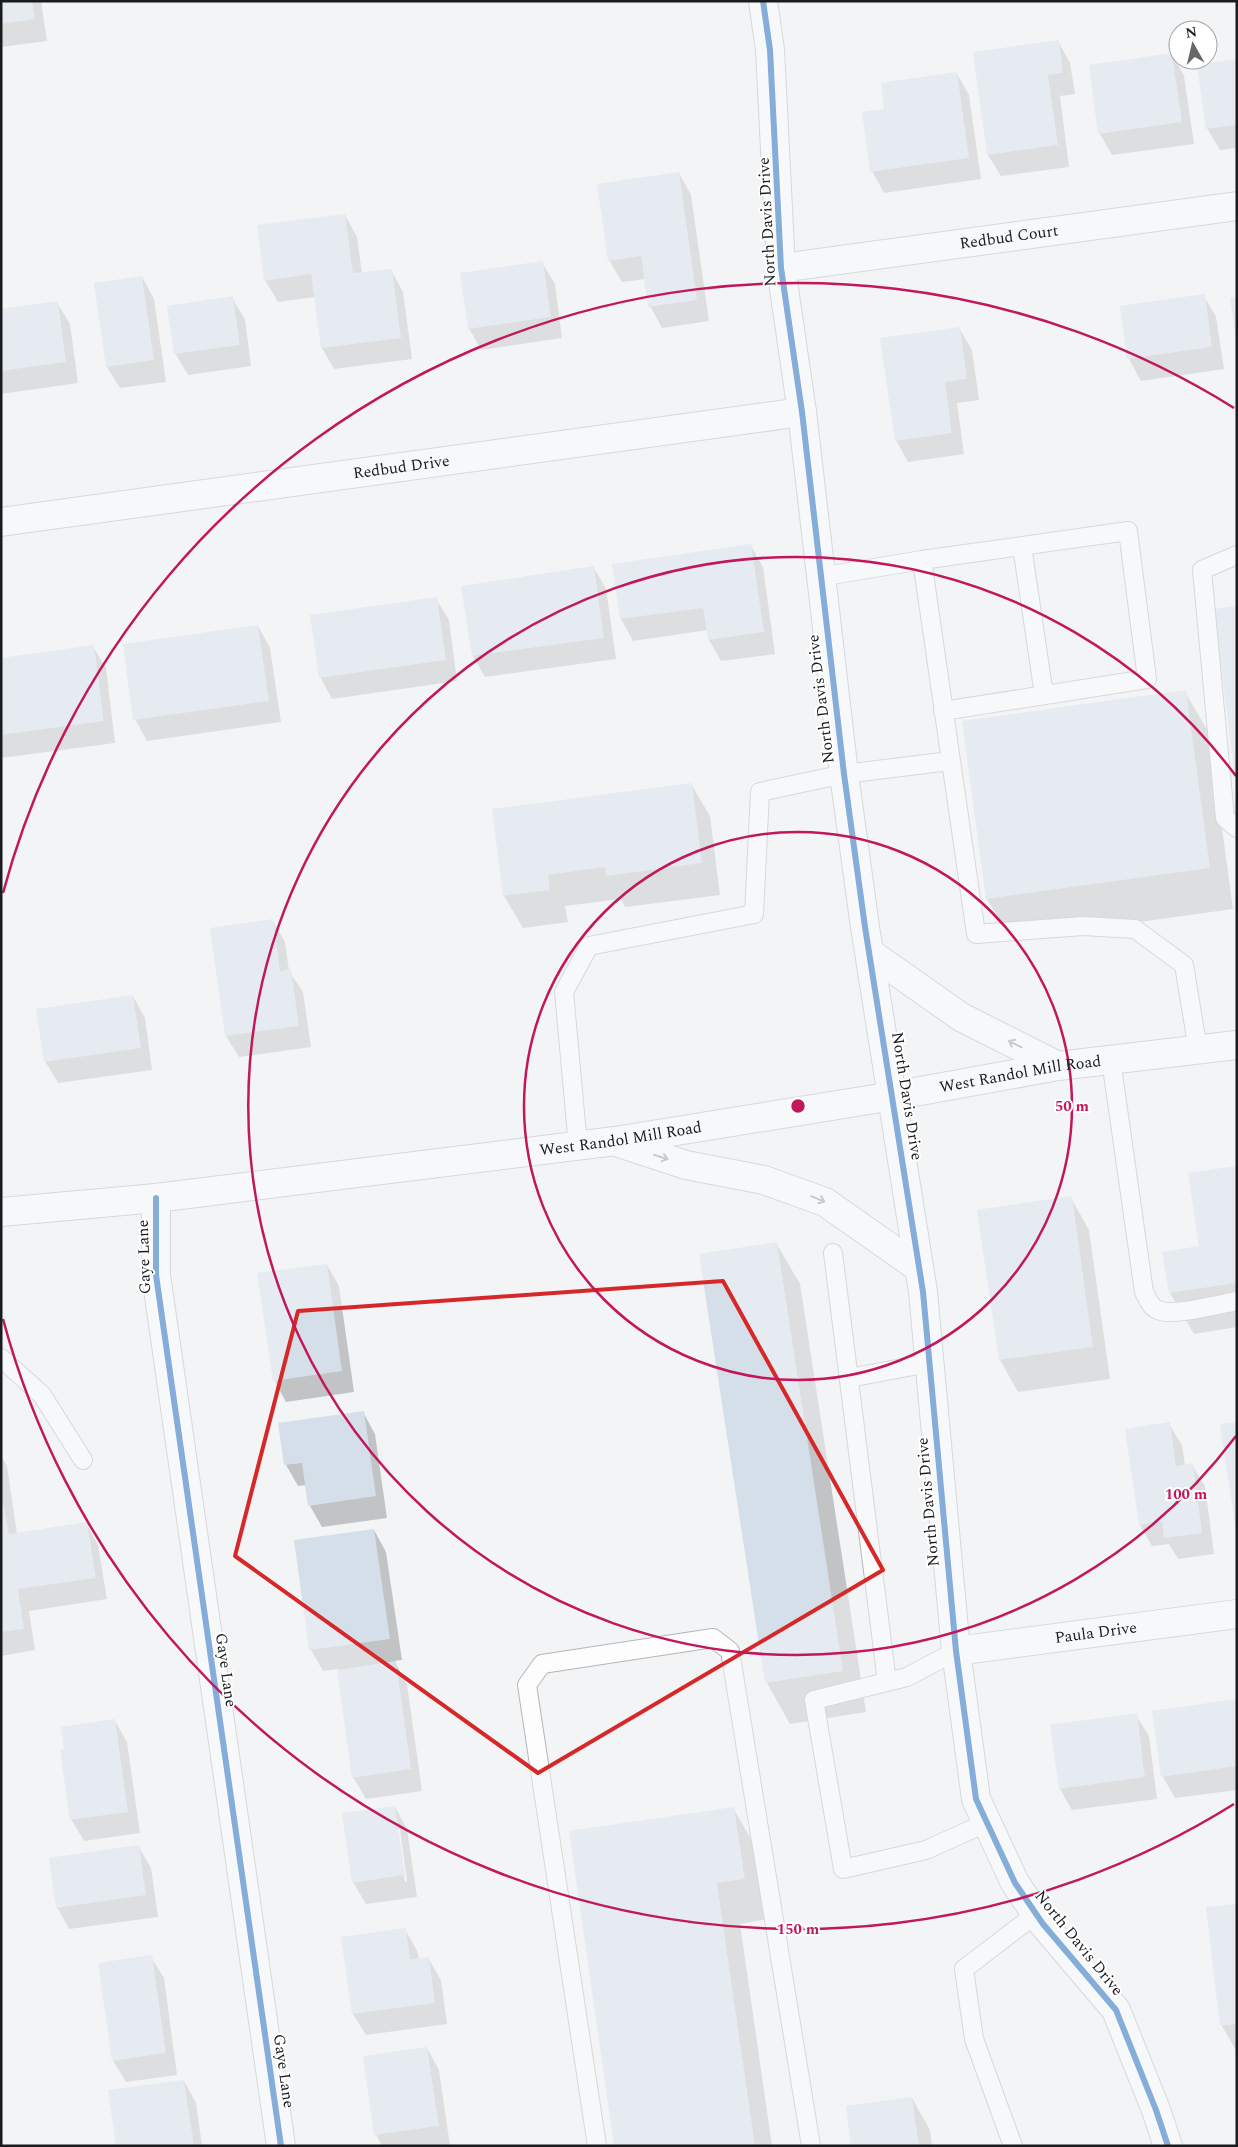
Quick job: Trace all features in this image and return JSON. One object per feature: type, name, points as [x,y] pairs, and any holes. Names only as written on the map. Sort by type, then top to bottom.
[{"type":"street","name":"North Davis Drive","points":[[763,1],[770,50],[781,268],[802,412],[844,774],[919,1268],[956,1651],[976,1799],[1015,1883],[1036,1914],[1116,2010],[1156,2110],[1168,2146]]},
{"type":"street","name":"Redbud Court","points":[[781,268],[1237,206]]},
{"type":"street","name":"Redbud Drive","points":[[1,522],[802,412]]},
{"type":"street","points":[[870,953],[961,1017],[1058,1066]]},
{"type":"street","name":"West Randol Mill Road","points":[[1,1212],[156,1198],[578,1146],[893,1096],[1058,1066],[1237,1045]]},
{"type":"street","points":[[615,1141],[686,1165],[764,1180],[825,1202],[919,1268]]},
{"type":"street","name":"Gaye Lane","points":[[156,1198],[156,1275],[281,2146]]},
{"type":"street","name":"Paula Drive","points":[[956,1651],[1237,1614]]},
{"type":"lane","points":[[820,576],[1128,531],[1148,679],[943,711]]},
{"type":"lane","points":[[1022,546],[1044,695]]},
{"type":"lane","points":[[1237,555],[1202,570],[1225,818],[1237,828]]},
{"type":"lane","points":[[922,560],[976,934],[1083,926],[1135,929],[1184,966],[1198,1050]]},
{"type":"lane","points":[[578,1146],[564,992],[589,946],[754,914],[760,792],[844,774],[950,761]]},
{"type":"lane","points":[[1111,1060],[1144,1292],[1151,1306],[1160,1311],[1167,1312],[1237,1301]]},
{"type":"lane","points":[[833,1253],[887,1682]]},
{"type":"lane","points":[[1,1358],[42,1395],[83,1460]]},
{"type":"lane","points":[[849,1378],[929,1363]]},
{"type":"lane","points":[[597,2146],[527,1685],[542,1664],[714,1638],[730,1651],[812,2146]]},
{"type":"lane","points":[[956,1651],[907,1677],[814,1700],[843,1869],[926,1850],[988,1822]]},
{"type":"lane","points":[[1013,2146],[974,2039],[964,1969],[1036,1914]]},
{"type":"highlighted area","points":[[723,1281],[883,1570],[538,1773],[235,1556],[298,1311]]},
{"type":"building","points":[[1,1],[32,1],[35,19],[1,24]]},
{"type":"building","points":[[1059,40],[1063,73],[1048,75],[1058,145],[987,155],[973,52]]},
{"type":"building","points":[[1168,54],[1168,70],[1174,70],[1182,122],[1098,134],[1089,65]]},
{"type":"building","points":[[1237,59],[1237,125],[1206,129],[1198,70],[1218,70],[1218,62]]},
{"type":"building","points":[[957,72],[969,158],[870,172],[862,112],[884,109],[881,83]]},
{"type":"building","points":[[679,172],[697,300],[648,307],[641,256],[608,261],[597,184]]},
{"type":"building","points":[[345,214],[353,273],[392,269],[401,338],[321,348],[311,274],[264,281],[257,225]]},
{"type":"building","points":[[543,261],[551,317],[468,329],[460,273]]},
{"type":"building","points":[[142,276],[154,360],[106,367],[94,283]]},
{"type":"building","points":[[1205,294],[1212,347],[1127,359],[1120,306]]},
{"type":"building","points":[[233,296],[240,345],[174,354],[167,306]]},
{"type":"building","points":[[1237,297],[1237,338],[1236,338],[1230,298]]},
{"type":"building","points":[[58,301],[66,362],[1,371],[1,309]]},
{"type":"building","points":[[960,327],[967,379],[945,382],[952,433],[895,441],[880,338]]},
{"type":"building","points":[[751,544],[764,632],[708,640],[703,608],[620,619],[612,564]]},
{"type":"building","points":[[594,566],[604,638],[472,656],[461,586]]},
{"type":"building","points":[[437,597],[446,660],[319,678],[310,615]]},
{"type":"building","points":[[1237,606],[1237,786],[1236,786],[1214,609]]},
{"type":"building","points":[[258,625],[269,701],[133,720],[123,644]]},
{"type":"building","points":[[94,645],[104,721],[1,735],[1,658]]},
{"type":"building","points":[[1186,690],[1210,868],[986,899],[962,721]]},
{"type":"building","points":[[692,783],[702,863],[606,876],[605,867],[548,875],[550,890],[503,896],[492,809]]},
{"type":"building","points":[[273,919],[280,971],[291,969],[299,1026],[225,1036],[210,928]]},
{"type":"building","points":[[133,995],[141,1048],[44,1062],[36,1009]]},
{"type":"building","points":[[1237,1166],[1237,1283],[1169,1293],[1162,1252],[1199,1246],[1188,1173]]},
{"type":"building","points":[[1072,1196],[1093,1347],[999,1360],[977,1210]]},
{"type":"building","points":[[777,1242],[843,1671],[765,1683],[699,1254]]},
{"type":"building","points":[[327,1264],[342,1371],[273,1381],[257,1273]]},
{"type":"building","points":[[364,1411],[376,1496],[308,1506],[302,1463],[284,1465],[278,1423]]},
{"type":"building","points":[[1170,1422],[1176,1466],[1193,1463],[1202,1533],[1164,1538],[1162,1522],[1139,1525],[1125,1429]]},
{"type":"building","points":[[1237,1422],[1237,1524],[1235,1525],[1220,1424]]},
{"type":"building","points":[[1,1491],[9,1534],[87,1522],[96,1578],[18,1589],[24,1629],[1,1632]]},
{"type":"building","points":[[374,1529],[390,1639],[309,1650],[294,1540]]},
{"type":"building","points":[[396,1661],[411,1769],[352,1778],[337,1670]]},
{"type":"building","points":[[1237,1699],[1237,1766],[1161,1777],[1152,1711]]},
{"type":"building","points":[[1137,1713],[1145,1777],[1059,1789],[1050,1725]]},
{"type":"building","points":[[115,1719],[128,1812],[70,1820],[60,1749],[64,1749],[61,1727]]},
{"type":"building","points":[[395,1806],[405,1875],[352,1883],[342,1813]]},
{"type":"building","points":[[734,1807],[745,1879],[717,1883],[755,2146],[614,2146],[569,1831]]},
{"type":"building","points":[[139,1845],[146,1895],[56,1908],[49,1858]]},
{"type":"building","points":[[1237,1904],[1237,2024],[1220,2026],[1206,1907]]},
{"type":"building","points":[[406,1928],[410,1959],[429,1957],[435,2003],[352,2014],[341,1937]]},
{"type":"building","points":[[152,1955],[166,2053],[112,2061],[98,1963]]},
{"type":"building","points":[[427,2047],[439,2126],[374,2135],[363,2056]]},
{"type":"building","points":[[184,2080],[194,2146],[116,2146],[108,2090]]},
{"type":"building","points":[[912,2097],[919,2146],[851,2146],[846,2106]]},
{"type":"cycle path","points":[[763,1],[770,50],[781,268],[802,412],[844,774],[865,927],[923,1292],[956,1651],[976,1799],[1015,1883],[1043,1924],[1116,2010],[1156,2110],[1168,2146]]},
{"type":"cycle path","points":[[156,1198],[156,1275],[281,2146]]}]
